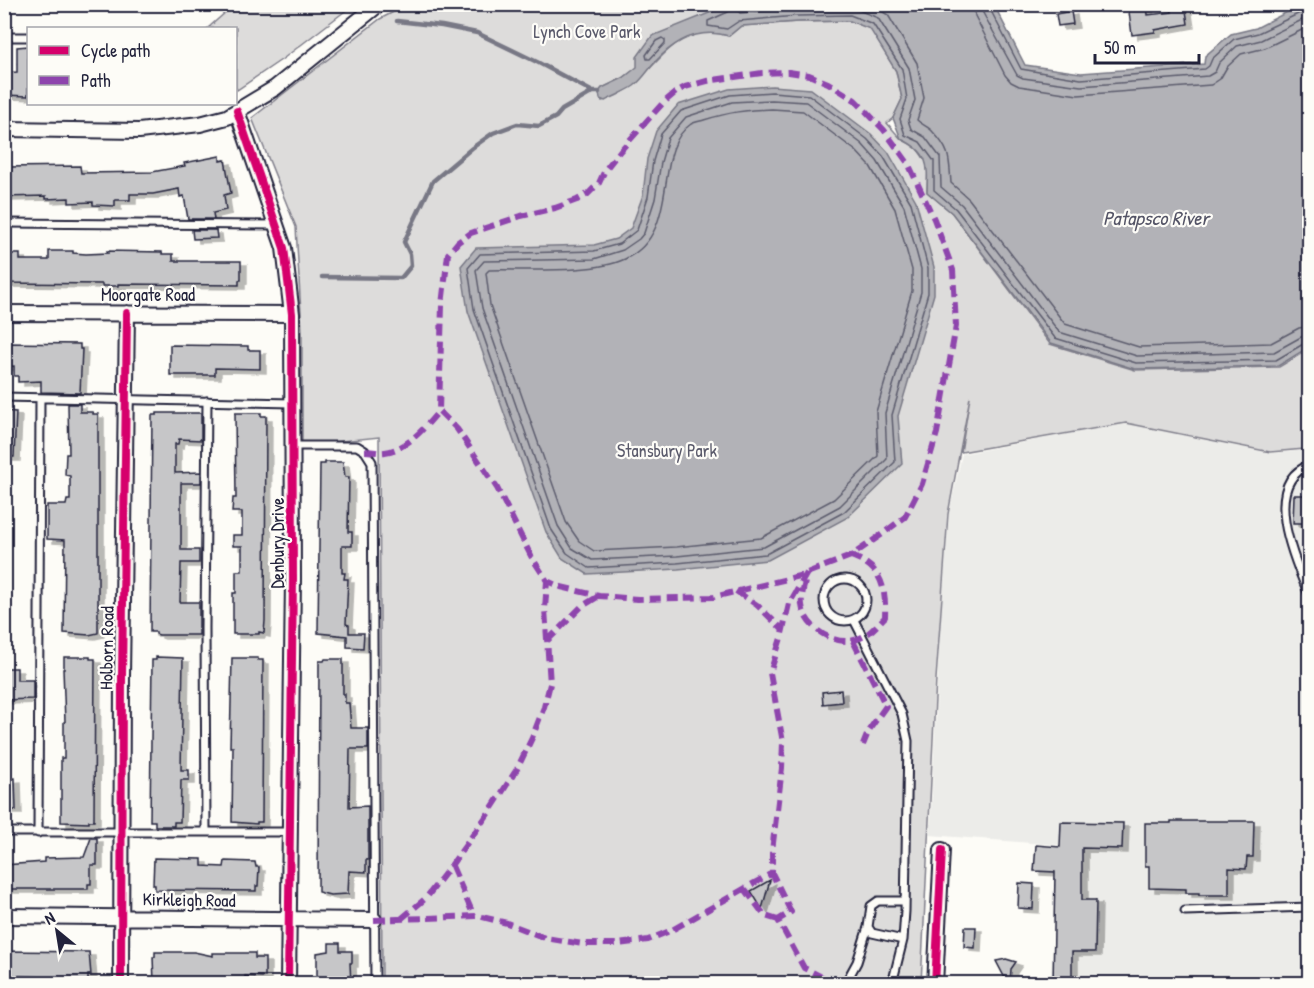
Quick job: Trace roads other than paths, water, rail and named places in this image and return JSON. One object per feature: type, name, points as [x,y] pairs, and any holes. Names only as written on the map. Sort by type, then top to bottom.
[{"type":"street","points":[[4,129],[139,131],[200,124],[275,88],[380,4]]},
{"type":"street","name":"Denbury Drive","points":[[236,107],[278,225],[287,264],[292,314],[293,578],[288,832],[288,984]]},
{"type":"street","name":"Moorgate Road","points":[[4,313],[292,314]]},
{"type":"street","name":"Holborn Road","points":[[121,984],[127,313]]},
{"type":"street","points":[[935,984],[942,850]]},
{"type":"street","name":"Kirkleigh Road","points":[[4,916],[374,920]]},
{"type":"lane","points":[[4,37],[27,37]]},
{"type":"lane","points":[[4,224],[278,225]]},
{"type":"lane","points":[[4,397],[292,403]]},
{"type":"lane","points":[[38,832],[40,398]]},
{"type":"lane","points":[[206,832],[207,401]]},
{"type":"lane","points":[[292,446],[357,446],[365,451],[372,462],[375,984]]},
{"type":"lane","points":[[1310,465],[1292,477],[1286,490],[1283,507],[1290,550],[1310,597]]},
{"type":"lane","points":[[838,580],[851,580],[860,584],[865,592],[864,610],[854,620],[845,622],[836,620],[824,606],[825,593],[830,585],[838,580]]},
{"type":"lane","points":[[854,620],[902,714],[908,741],[906,901],[903,940],[892,984]]},
{"type":"lane","points":[[4,832],[288,832]]},
{"type":"lane","points":[[845,984],[857,962],[868,927],[871,906],[878,900],[906,901]]},
{"type":"lane","points":[[1185,912],[1310,907]]},
{"type":"lane","points":[[868,927],[872,933],[903,940]]},
{"type":"water","name":"Patapsco River","points":[[742,4],[994,5],[1025,65],[1081,73],[1204,64],[1205,56],[1231,34],[1256,28],[1295,8],[1309,5],[1309,347],[1278,366],[1135,369],[1051,343],[952,213],[927,192],[925,160],[917,149],[901,139],[893,118],[902,99],[896,71],[870,29],[850,21],[741,26],[729,36],[708,33],[688,37],[663,54],[634,86],[605,101],[600,99],[599,92],[602,88],[623,78],[637,67],[637,57],[652,36],[724,7]]},
{"type":"water","points":[[772,86],[811,89],[871,134],[888,152],[916,201],[934,267],[934,294],[898,416],[902,464],[848,517],[768,560],[678,569],[587,574],[562,558],[546,532],[468,311],[461,266],[476,248],[594,245],[616,239],[631,228],[643,195],[647,159],[656,131],[678,105],[729,89]]},
{"type":"waterway","points":[[397,21],[477,33],[593,92],[599,92]]},
{"type":"waterway","points":[[322,277],[401,278],[411,266],[410,254],[404,242],[433,181],[493,133],[517,124],[539,126],[593,92]]},
{"type":"park label","name":"Lynch Cove Park","points":[[587,32]]},
{"type":"park label","name":"Stansbury Park","points":[[667,451]]}]
